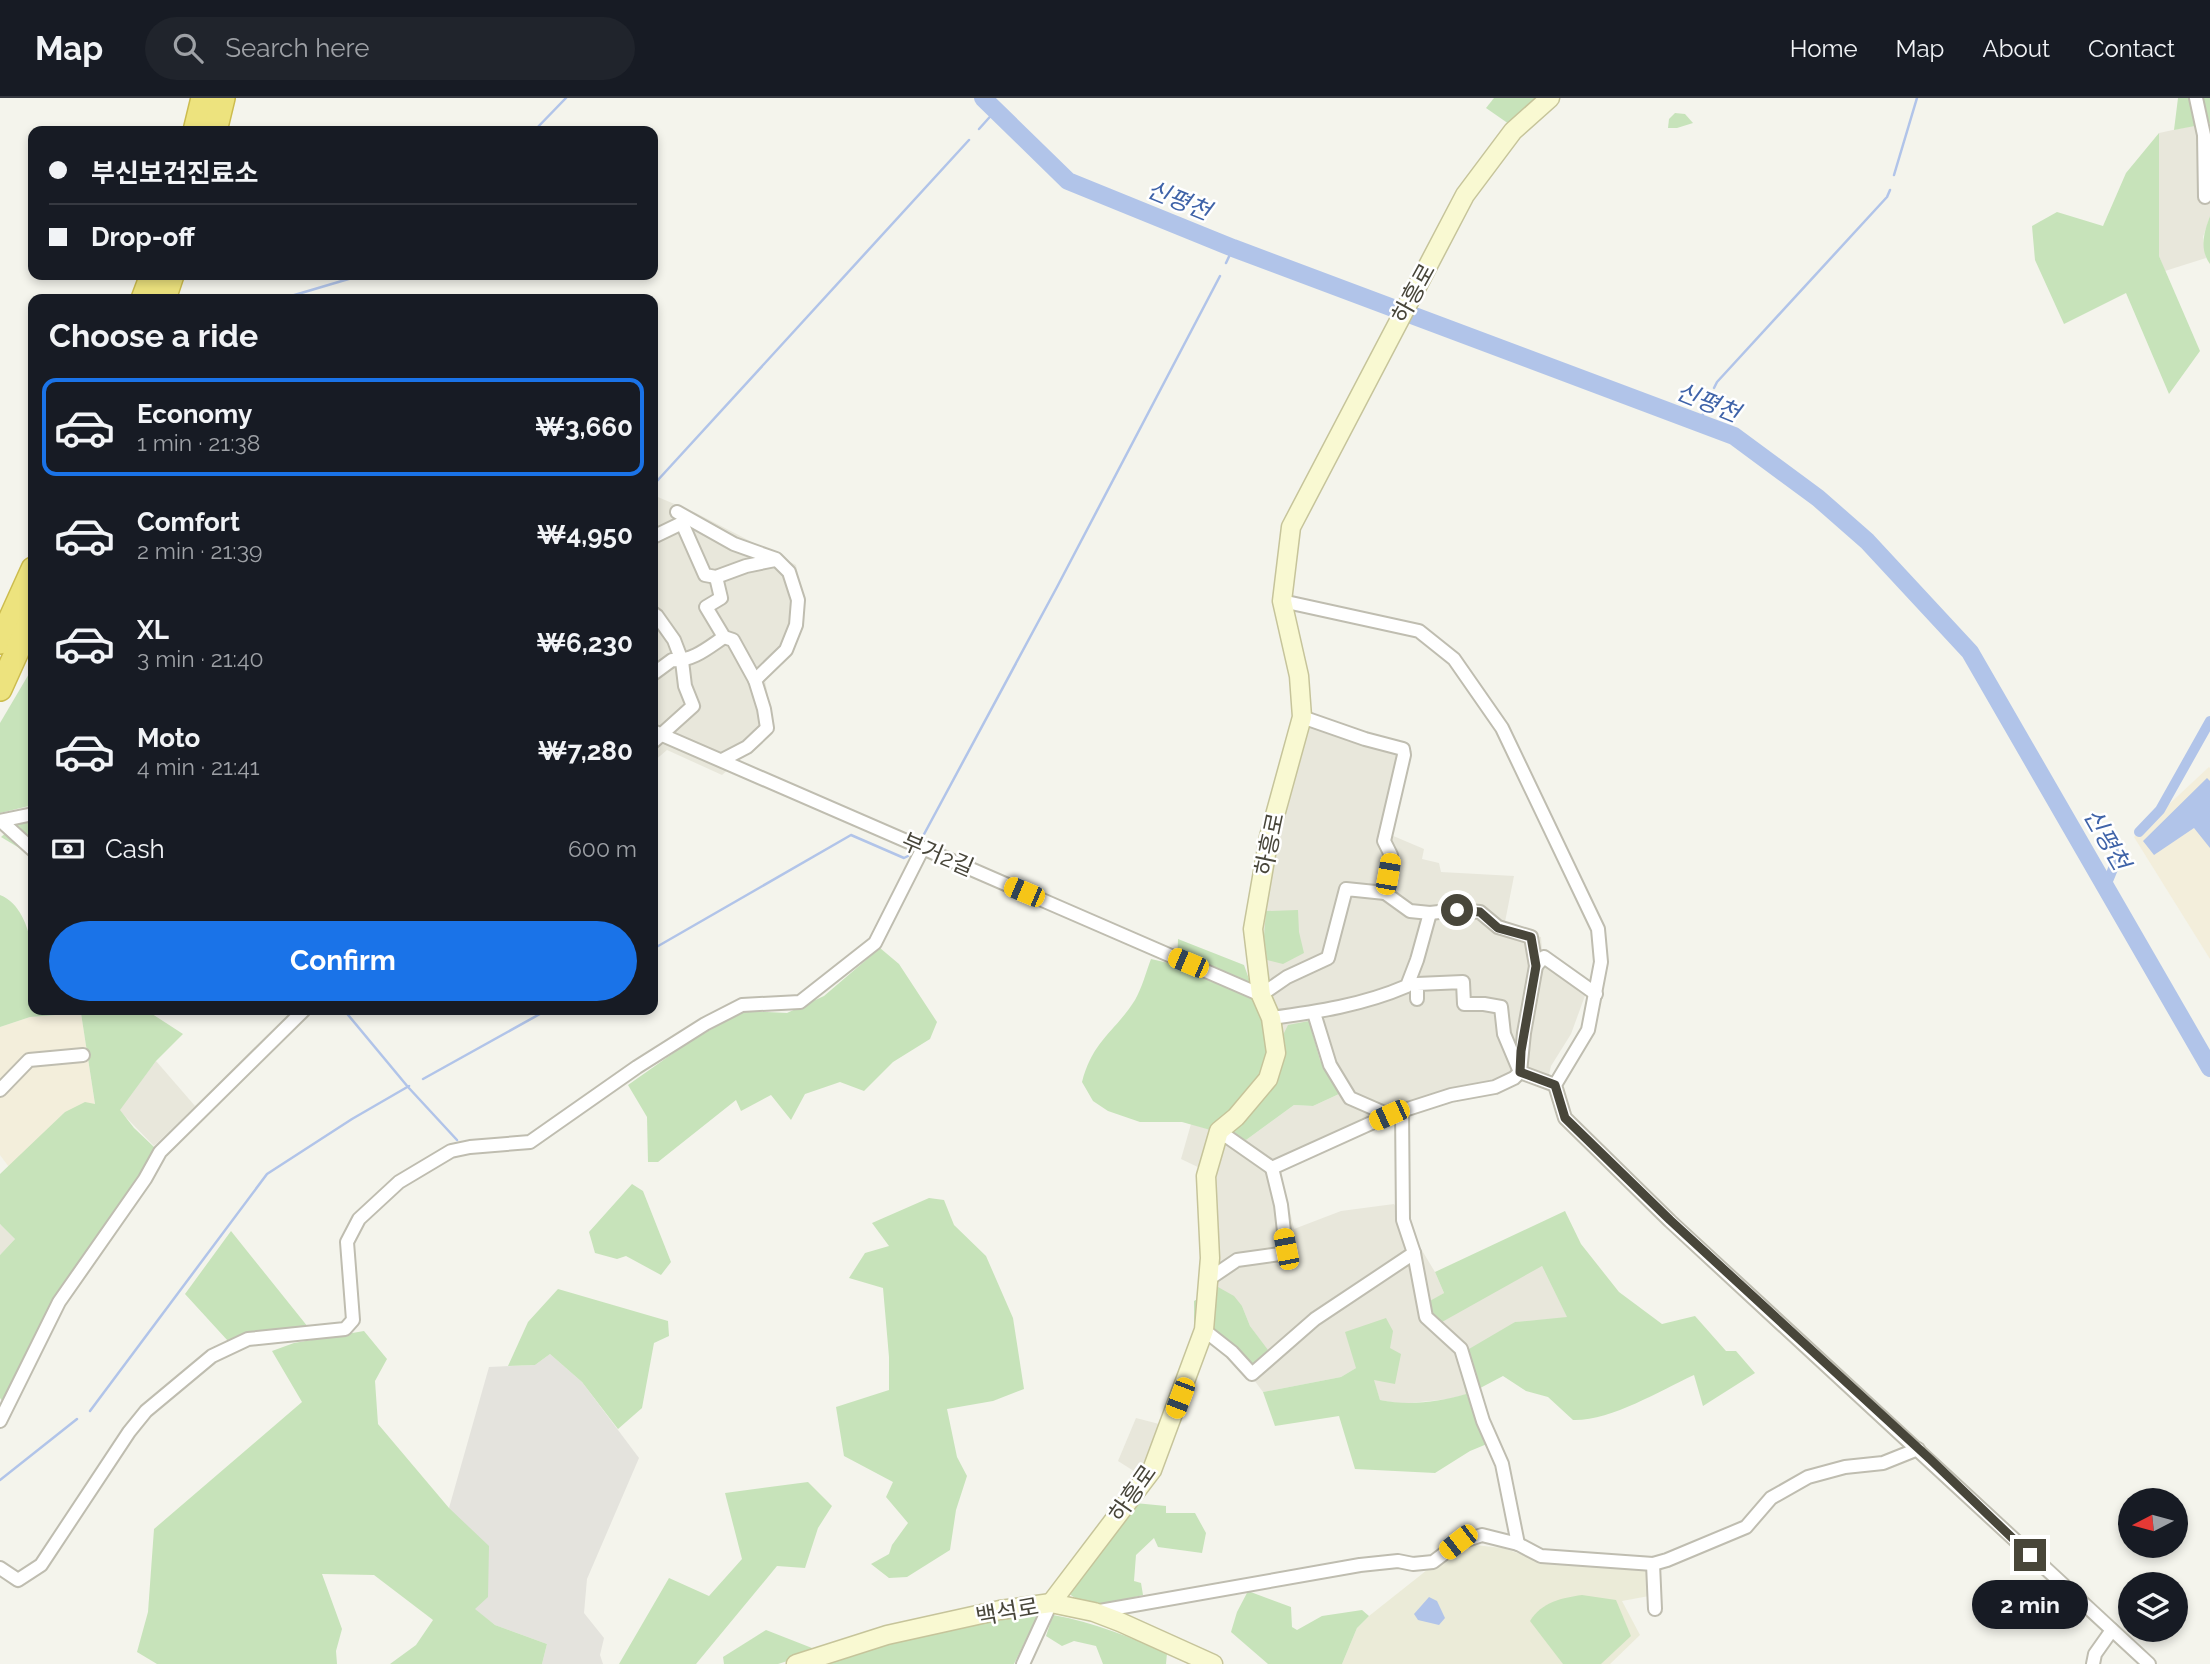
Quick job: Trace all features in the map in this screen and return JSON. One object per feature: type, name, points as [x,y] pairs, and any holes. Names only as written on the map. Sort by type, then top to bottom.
[{"type":"highway","points":[[196,126],[203,98]]},
{"type":"highway","points":[[216,126],[223,98]]},
{"type":"highway","points":[[0,642],[28,580]]},
{"type":"highway","points":[[0,689],[28,628]]},
{"type":"street","name":"하흥로","points":[[1051,1603],[1152,1470],[1204,1330],[1210,1258],[1206,1176],[1219,1132],[1236,1117],[1268,1079],[1276,1053],[1271,1018],[1261,995],[1253,929],[1269,836],[1302,717],[1299,676],[1282,601],[1291,527],[1465,195],[1513,131],[1550,98]]},
{"type":"street","points":[[2196,98],[2204,135],[2205,197]]},
{"type":"street","points":[[658,534],[682,517]]},
{"type":"street","points":[[682,517],[734,544],[776,559],[789,572],[796,596],[796,625],[786,650],[755,680]]},
{"type":"street","points":[[682,517],[705,575],[716,577],[776,559]]},
{"type":"street","points":[[716,577],[721,598],[706,607],[724,636],[733,640],[755,680],[767,727],[747,747],[722,760]]},
{"type":"street","points":[[1282,601],[1419,631],[1454,659],[1502,728],[1598,929],[1601,962],[1588,1030],[1555,1085],[1565,1118],[1680,1230],[2149,1664]]},
{"type":"street","points":[[658,617],[674,640],[682,661],[685,686],[693,706],[658,734]]},
{"type":"street","points":[[658,670],[672,660],[682,661],[705,650],[724,636]]},
{"type":"street","points":[[1302,717],[1403,749],[1405,755],[1384,841],[1391,855],[1385,893]]},
{"type":"street","name":"부거2길","points":[[658,737],[722,760],[1261,995]]},
{"type":"street","points":[[0,821],[28,815]]},
{"type":"street","points":[[0,821],[28,846]]},
{"type":"street","points":[[0,1568],[19,1580],[41,1565],[129,1432],[146,1411],[212,1356],[248,1339],[345,1329],[353,1320],[347,1242],[359,1219],[399,1182],[451,1151],[530,1142],[636,1067],[705,1024],[742,1005],[800,1002],[875,943],[923,848]]},
{"type":"street","points":[[1261,995],[1287,977],[1328,958],[1346,889],[1385,893],[1410,911],[1480,912],[1498,928],[1531,937],[1536,966],[1521,1051],[1520,1072],[1514,1078],[1495,1087],[1451,1095],[1402,1109],[1272,1168]]},
{"type":"street","points":[[1271,1018],[1314,1013],[1353,1004],[1407,986],[1430,913]]},
{"type":"street","points":[[1536,966],[1544,957],[1596,994]]},
{"type":"street","points":[[1417,999],[1417,984],[1463,982],[1464,1004],[1501,1007],[1504,1034],[1520,1072],[1555,1085]]},
{"type":"street","points":[[1314,1013],[1330,1065],[1350,1098],[1389,1115]]},
{"type":"street","points":[[1,1415],[59,1302],[145,1179],[160,1152],[299,1015]]},
{"type":"street","points":[[0,1090],[29,1060],[83,1055]]},
{"type":"street","points":[[1402,1109],[1403,1220],[1414,1253],[1426,1317],[1461,1349],[1483,1421],[1502,1464],[1518,1544]]},
{"type":"street","points":[[1206,1281],[1237,1261],[1280,1254],[1286,1249],[1281,1205],[1272,1168],[1219,1132]]},
{"type":"street","points":[[1204,1330],[1232,1352],[1252,1374],[1315,1319],[1414,1253]]},
{"type":"street","points":[[1094,1612],[1360,1564],[1433,1562],[1458,1542],[1482,1535],[1518,1544],[1541,1556],[1653,1564],[1746,1527],[1770,1498],[1808,1477],[1845,1467],[1883,1463],[1918,1450]]},
{"type":"street","points":[[1653,1564],[1655,1609]]},
{"type":"street","points":[[1023,1664],[1051,1603]]},
{"type":"street","name":"백석로","points":[[796,1664],[887,1635],[1000,1610],[1051,1603],[1094,1612],[1213,1664]]},
{"type":"street","points":[[2093,1664],[2095,1654],[2112,1630]]},
{"type":"shaded area","points":[[2210,122],[2210,216],[2203,237],[2206,258],[2165,271],[2159,256],[2159,133]]},
{"type":"shaded area","points":[[658,497],[696,513],[796,565],[804,607],[791,653],[765,680],[774,729],[722,775],[667,750],[658,758]]},
{"type":"shaded area","points":[[1309,715],[1412,751],[1391,835],[1424,849],[1422,859],[1439,863],[1441,872],[1514,876],[1504,927],[1541,937],[1542,950],[1590,982],[1571,1034],[1551,1066],[1546,1088],[1524,1081],[1396,1115],[1280,1169],[1294,1229],[1341,1211],[1394,1204],[1435,1272],[1444,1293],[1428,1303],[1542,1266],[1568,1318],[1515,1322],[1467,1394],[1449,1399],[1401,1404],[1380,1400],[1373,1379],[1356,1368],[1341,1377],[1263,1392],[1244,1372],[1267,1350],[1250,1326],[1242,1306],[1210,1291],[1202,1169],[1181,1159],[1191,1124],[1246,1140],[1294,1105],[1313,1106],[1339,1094],[1320,1060],[1309,1022],[1283,1035],[1264,987],[1261,904]]},
{"type":"shaded area","points":[[2210,768],[2210,959],[2134,837]]},
{"type":"shaded area","points":[[81,1015],[95,1105],[65,1112],[9,1167],[0,1155],[0,1027],[30,1017]]},
{"type":"shaded area","points":[[156,1061],[195,1106],[154,1146],[119,1110]]},
{"type":"shaded area","points":[[0,1224],[15,1239],[0,1255]]},
{"type":"shaded area","points":[[550,1354],[582,1382],[639,1458],[587,1579],[584,1613],[604,1638],[600,1655],[603,1664],[542,1664],[547,1644],[495,1625],[474,1609],[449,1508],[489,1367],[535,1365]]},
{"type":"shaded area","points":[[1136,1418],[1163,1425],[1148,1459],[1137,1473],[1118,1461]]},
{"type":"shaded area","points":[[1474,1545],[1503,1548],[1532,1558],[1646,1568],[1649,1596],[1622,1601],[1640,1635],[1610,1664],[1342,1664],[1357,1628],[1369,1616],[1427,1570]]},
{"type":"green space","points":[[1494,98],[1540,98],[1509,124],[1486,108]]},
{"type":"green space","points":[[2178,98],[2210,98],[2210,123],[2174,130]]},
{"type":"green space","points":[[1675,113],[1685,114],[1693,123],[1668,128],[1669,119]]},
{"type":"green space","points":[[2159,133],[2159,256],[2200,351],[2169,394],[2126,293],[2064,324],[2035,260],[2032,226],[2057,212],[2103,226],[2126,173]]},
{"type":"green space","points":[[2210,216],[2210,264],[2205,252],[2204,234]]},
{"type":"green space","points":[[28,675],[28,806],[0,813],[0,723]]},
{"type":"green space","points":[[28,822],[28,846],[21,849],[1,837],[15,825]]},
{"type":"green space","points":[[0,895],[18,909],[28,931],[28,1015],[56,1015],[30,1017],[0,1027]]},
{"type":"green space","points":[[1298,910],[1304,953],[1283,964],[1267,960],[1264,936],[1266,911]]},
{"type":"green space","points":[[1178,939],[1244,965],[1267,1030],[1283,1035],[1288,1025],[1309,1021],[1320,1060],[1339,1094],[1313,1106],[1294,1105],[1246,1140],[1182,1122],[1140,1122],[1108,1111],[1093,1101],[1082,1082],[1092,1056],[1135,1000],[1151,959],[1177,965]]},
{"type":"green space","points":[[880,948],[899,964],[937,1022],[930,1039],[893,1062],[864,1091],[840,1082],[805,1094],[791,1120],[771,1095],[741,1111],[736,1100],[658,1162],[648,1162],[647,1117],[628,1085],[689,1042],[743,1011],[787,1013],[824,996]]},
{"type":"green space","points":[[81,1015],[154,1015],[183,1034],[156,1061],[120,1110],[154,1147],[144,1169],[72,1275],[3,1402],[0,1398],[0,1255],[15,1239],[0,1224],[0,1174],[65,1112],[85,1102],[95,1104]]},
{"type":"green space","points":[[632,1184],[643,1191],[671,1262],[661,1275],[626,1256],[617,1259],[595,1253],[589,1232]]},
{"type":"green space","points":[[929,1198],[944,1200],[954,1225],[986,1256],[1013,1318],[1024,1389],[993,1401],[947,1409],[957,1457],[967,1476],[956,1510],[950,1550],[907,1577],[889,1578],[871,1564],[889,1554],[892,1545],[908,1523],[886,1497],[893,1482],[844,1456],[836,1407],[889,1390],[883,1288],[849,1278],[865,1253],[889,1246],[872,1223]]},
{"type":"green space","points":[[1565,1211],[1581,1244],[1619,1292],[1662,1324],[1695,1316],[1726,1351],[1736,1351],[1755,1373],[1703,1406],[1694,1375],[1603,1416],[1573,1420],[1548,1397],[1526,1391],[1503,1376],[1467,1395],[1487,1444],[1470,1451],[1435,1473],[1355,1469],[1339,1416],[1275,1426],[1263,1392],[1341,1377],[1356,1368],[1345,1332],[1386,1318],[1393,1331],[1390,1348],[1401,1354],[1395,1384],[1374,1380],[1380,1400],[1423,1402],[1466,1394],[1457,1356],[1515,1322],[1567,1317],[1542,1266],[1442,1322],[1432,1314],[1428,1302],[1444,1293],[1435,1272]]},
{"type":"green space","points":[[231,1231],[308,1327],[255,1332],[228,1341],[185,1294]]},
{"type":"green space","points":[[1218,1287],[1234,1296],[1242,1306],[1250,1326],[1268,1350],[1244,1372],[1194,1330],[1194,1301]]},
{"type":"green space","points":[[558,1289],[668,1321],[669,1336],[654,1343],[642,1408],[618,1429],[582,1382],[550,1354],[535,1365],[508,1366],[528,1322]]},
{"type":"green space","points":[[364,1331],[387,1359],[375,1381],[378,1424],[449,1508],[489,1546],[488,1597],[475,1609],[495,1625],[547,1644],[542,1664],[390,1664],[416,1645],[433,1620],[374,1575],[322,1574],[342,1629],[336,1651],[337,1664],[157,1664],[137,1652],[148,1612],[154,1529],[302,1402],[272,1351],[294,1343]]},
{"type":"green space","points":[[808,1482],[832,1506],[818,1528],[805,1568],[777,1566],[696,1664],[619,1664],[669,1578],[709,1596],[742,1559],[725,1493]]},
{"type":"green space","points":[[1135,1503],[1166,1506],[1166,1513],[1195,1513],[1206,1533],[1202,1553],[1158,1547],[1154,1538],[1136,1555],[1134,1581],[1141,1583],[1143,1595],[1096,1605],[1068,1593]]},
{"type":"green space","points":[[1248,1591],[1291,1607],[1292,1627],[1297,1630],[1322,1616],[1362,1610],[1369,1616],[1357,1628],[1342,1664],[1268,1664],[1231,1632],[1237,1612]]},
{"type":"green space","points":[[1582,1595],[1616,1600],[1631,1636],[1601,1664],[1563,1664],[1530,1621],[1546,1605]]},
{"type":"green space","points":[[1039,1613],[1014,1664],[823,1664],[912,1637]]},
{"type":"green space","points":[[1053,1615],[1097,1626],[1167,1653],[1166,1664],[1103,1664],[1096,1646],[1074,1641],[1062,1646],[1046,1636]]},
{"type":"green space","points":[[766,1630],[812,1648],[810,1654],[778,1664],[724,1664],[723,1657]]},
{"type":"water","points":[[2207,778],[2210,781],[2210,848],[2194,828],[2154,855],[2143,841]]},
{"type":"water","points":[[1429,1597],[1437,1601],[1445,1618],[1439,1625],[1418,1620],[1414,1614]]},
{"type":"waterway","points":[[539,126],[566,98]]},
{"type":"waterway","name":"신평천","points":[[983,98],[1068,181],[1233,248],[1734,436],[1818,498],[1867,541],[1970,652],[2210,1068]]},
{"type":"waterway","points":[[1894,175],[1917,98]]},
{"type":"waterway","points":[[979,129],[996,110]]},
{"type":"waterway","points":[[658,480],[969,140]]},
{"type":"waterway","points":[[1714,388],[1887,197],[1890,190]]},
{"type":"waterway","points":[[1226,263],[1233,248]]},
{"type":"waterway","points":[[922,838],[1220,276]]},
{"type":"waterway","points":[[298,294],[345,280]]},
{"type":"waterway","points":[[1699,423],[1708,403]]},
{"type":"waterway","points":[[2139,832],[2160,810],[2210,721]]},
{"type":"waterway","points":[[658,946],[851,835],[904,858],[908,856]]},
{"type":"waterway","points":[[2105,888],[2120,852]]},
{"type":"waterway","points":[[348,1015],[408,1087],[457,1140]]},
{"type":"waterway","points":[[423,1079],[538,1015]]},
{"type":"waterway","points":[[90,1411],[267,1174],[409,1086]]},
{"type":"waterway","points":[[0,1480],[77,1419]]},
{"type":"route","points":[[1457,910],[1480,912],[1498,928],[1531,937],[1536,966],[1521,1051],[1520,1072],[1555,1085],[1565,1118],[1670,1220],[1930,1459],[2030,1555]]}]
